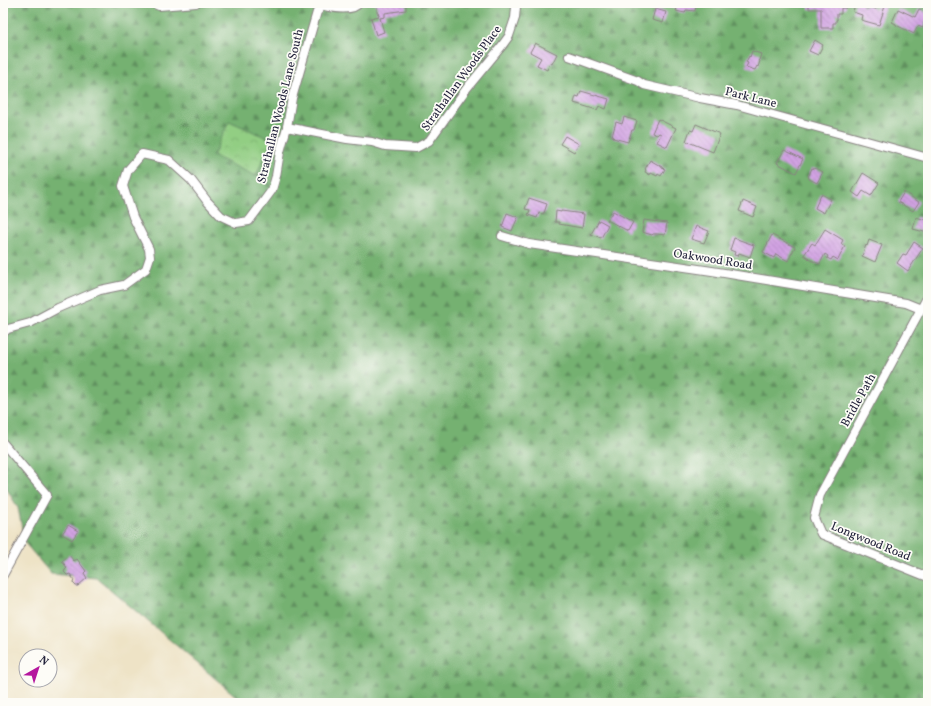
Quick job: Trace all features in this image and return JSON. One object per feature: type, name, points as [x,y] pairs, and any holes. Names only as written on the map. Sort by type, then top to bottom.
[{"type":"street","points":[[152,3],[159,6],[196,3]]},
{"type":"street","points":[[311,3],[348,9],[357,6],[359,3]]},
{"type":"street","name":"Strathallan Woods Place","points":[[287,127],[347,139],[372,142],[386,146],[416,148],[429,141],[467,88],[501,48],[509,36],[515,18],[516,7],[514,3]]},
{"type":"street","name":"Strathallan Woods Lane South","points":[[3,333],[8,329],[30,323],[58,308],[100,290],[124,285],[146,269],[150,258],[149,249],[133,217],[123,186],[128,170],[142,154],[169,160],[191,180],[221,216],[236,222],[249,221],[272,190],[287,127],[292,98],[317,12],[323,6]]},
{"type":"street","name":"Park Lane","points":[[569,56],[638,81],[644,85],[737,105],[928,158]]},
{"type":"street","name":"Oakwood Road","points":[[502,236],[529,244],[712,271],[906,303],[921,309]]},
{"type":"street","name":"Bridle Path","points":[[814,518],[820,495],[928,296]]},
{"type":"street","points":[[3,443],[47,495],[3,575]]},
{"type":"street","name":"Longwood Road","points":[[814,518],[821,534],[928,577]]},
{"type":"green space","points":[[3,3],[928,3],[928,703],[244,703],[97,578],[51,574],[25,543],[18,508],[3,482]]},
{"type":"green space","points":[[229,121],[272,140],[256,176],[213,156]]},
{"type":"building","points":[[375,3],[403,3],[406,5],[406,10],[385,13],[385,17],[380,18],[384,32],[376,35],[371,18],[379,16]]},
{"type":"building","points":[[670,3],[697,3],[695,11],[686,10],[685,13],[676,11],[677,8],[670,6]]},
{"type":"building","points":[[809,3],[846,3],[846,8],[841,8],[841,14],[837,14],[837,20],[836,23],[833,23],[833,28],[821,28],[821,9],[809,9]]},
{"type":"building","points":[[855,3],[863,3],[862,6],[865,7],[865,5],[876,9],[878,3],[886,3],[879,25],[861,20],[862,15],[853,12]]},
{"type":"building","points":[[655,9],[666,12],[663,23],[652,20]]},
{"type":"building","points":[[898,9],[915,17],[919,9],[928,13],[928,18],[923,28],[918,26],[914,34],[892,22]]},
{"type":"building","points":[[815,40],[823,45],[818,55],[809,51]]},
{"type":"building","points":[[535,43],[557,54],[547,70],[537,65],[541,58],[530,52]]},
{"type":"building","points":[[752,51],[761,54],[758,67],[757,66],[755,70],[746,67],[748,63],[746,62]]},
{"type":"building","points":[[581,91],[609,99],[606,109],[599,106],[597,110],[574,103],[576,96],[579,97]]},
{"type":"building","points":[[624,117],[637,121],[628,142],[613,138],[614,137],[612,136],[616,122],[622,124]]},
{"type":"building","points":[[658,119],[676,128],[667,147],[657,142],[661,134],[659,133],[657,135],[652,133]]},
{"type":"building","points":[[696,124],[720,134],[713,152],[686,141],[690,130],[693,131]]},
{"type":"building","points":[[565,136],[579,144],[574,152],[560,144]]},
{"type":"building","points":[[784,150],[803,159],[796,173],[777,163]]},
{"type":"building","points":[[650,160],[665,169],[661,176],[651,173],[650,175],[645,172]]},
{"type":"building","points":[[812,168],[823,172],[817,183],[808,177]]},
{"type":"building","points":[[863,173],[879,183],[871,196],[863,191],[859,197],[852,192]]},
{"type":"building","points":[[904,192],[919,202],[913,211],[898,202]]},
{"type":"building","points":[[821,194],[831,199],[824,213],[815,208]]},
{"type":"building","points":[[529,198],[547,204],[544,213],[539,213],[537,218],[528,215],[530,210],[525,209]]},
{"type":"building","points":[[743,201],[757,207],[753,217],[739,211]]},
{"type":"building","points":[[556,211],[584,214],[582,228],[555,222]]},
{"type":"building","points":[[613,211],[633,222],[628,231],[607,220]]},
{"type":"building","points":[[507,213],[518,217],[512,231],[502,227]]},
{"type":"building","points":[[927,213],[928,233],[913,229],[916,217],[926,220]]},
{"type":"building","points":[[599,220],[608,225],[601,238],[591,234]]},
{"type":"building","points":[[644,220],[667,223],[665,235],[652,235],[642,232]]},
{"type":"building","points":[[696,226],[709,231],[704,243],[691,239]]},
{"type":"building","points":[[825,229],[843,240],[841,244],[845,246],[838,260],[833,257],[831,260],[827,258],[828,256],[825,254],[820,264],[808,259],[809,258],[804,255],[812,243],[815,245]]},
{"type":"building","points":[[772,235],[795,247],[788,261],[776,254],[774,258],[763,252]]},
{"type":"building","points":[[734,238],[754,245],[750,257],[739,253],[738,256],[734,255],[735,252],[730,250]]},
{"type":"building","points":[[869,240],[882,245],[875,262],[862,256]]},
{"type":"building","points":[[914,242],[923,248],[908,271],[897,263],[903,254],[906,255]]},
{"type":"building","points":[[68,525],[78,531],[72,540],[62,534]]},
{"type":"building","points":[[69,555],[74,561],[77,559],[86,571],[84,573],[87,578],[78,586],[73,583],[74,580],[70,574],[67,575],[64,572],[67,568],[62,561]]}]
